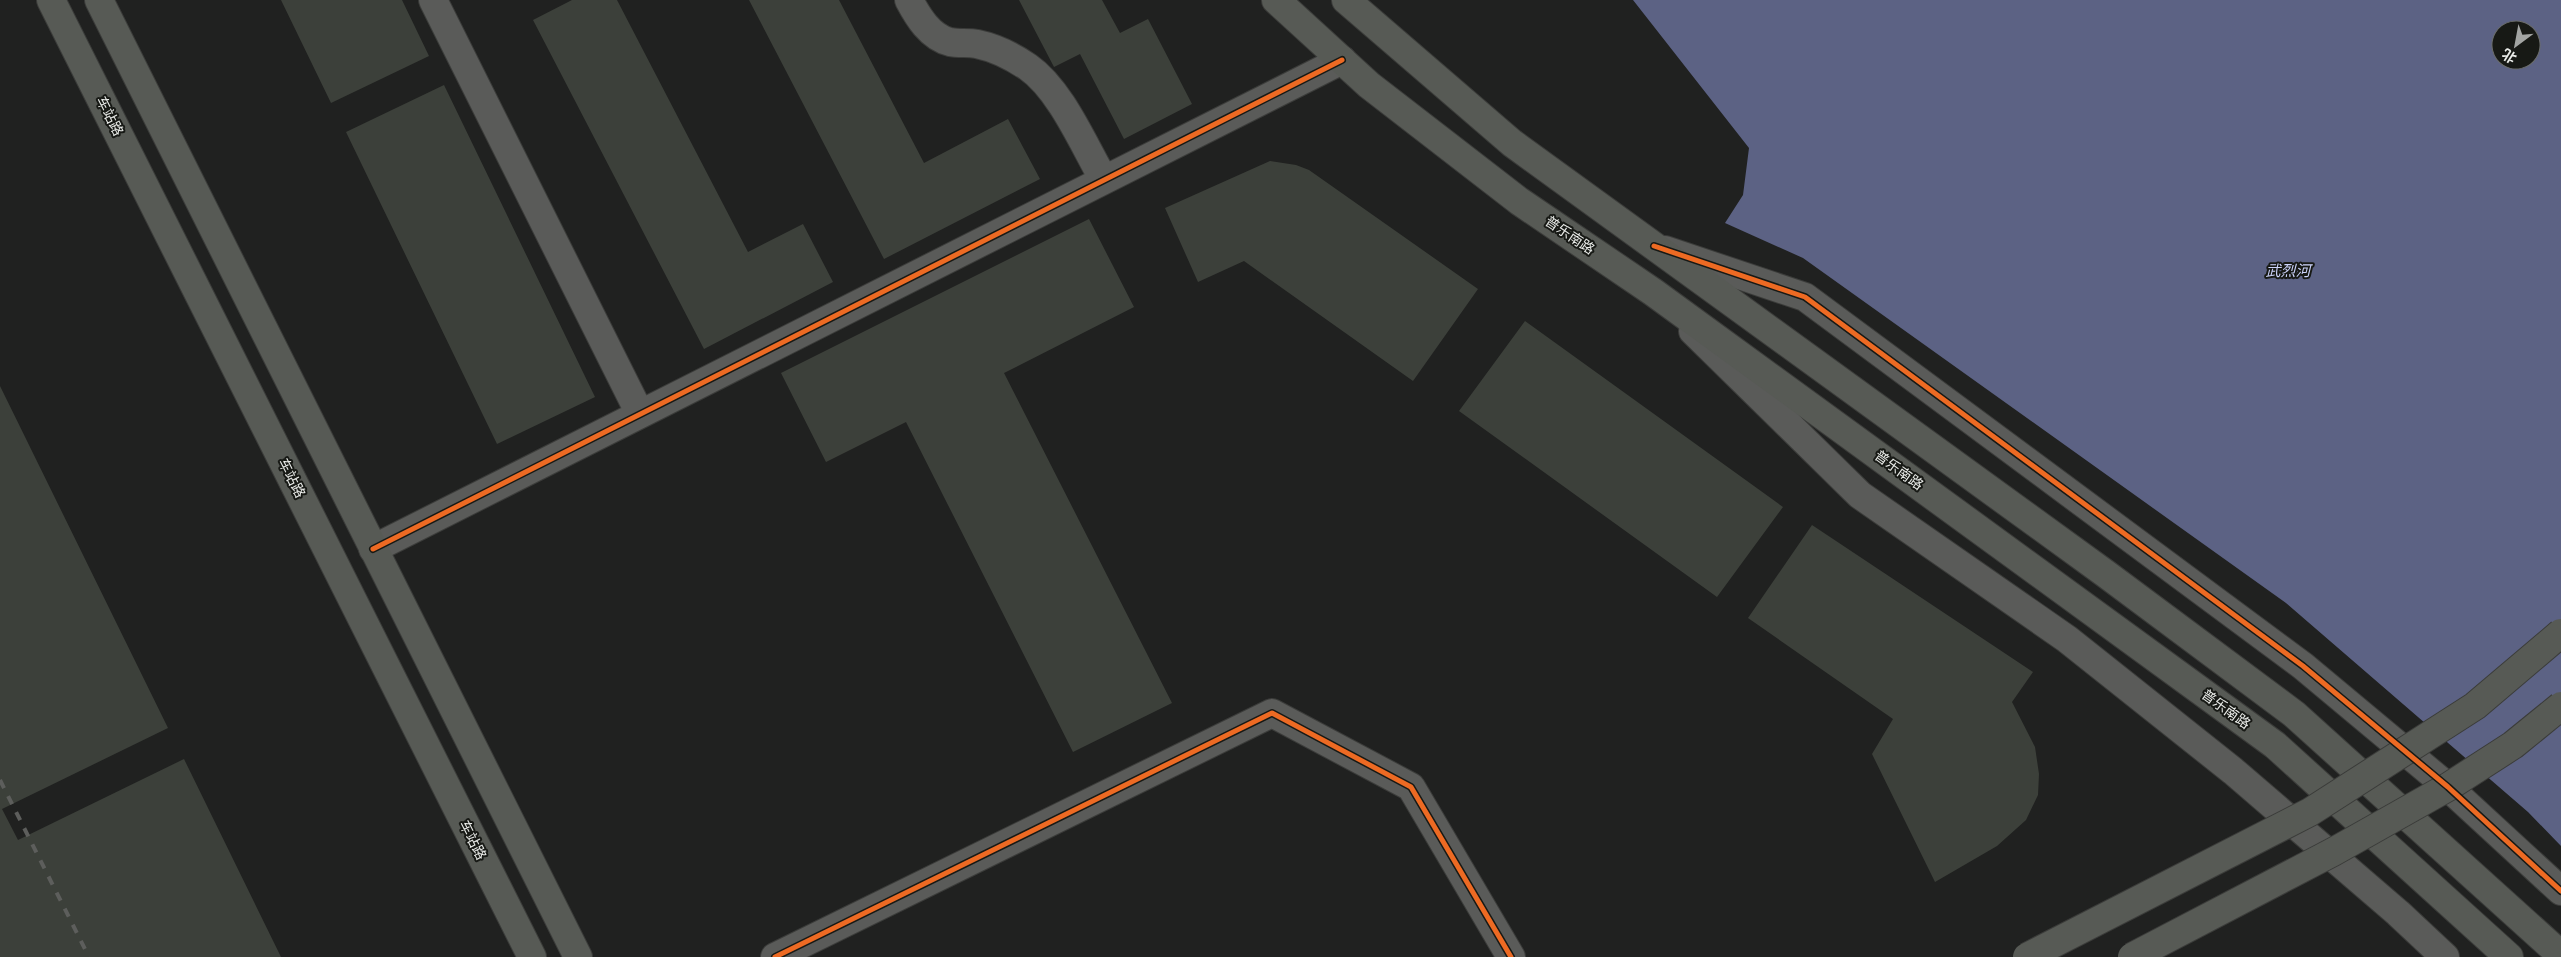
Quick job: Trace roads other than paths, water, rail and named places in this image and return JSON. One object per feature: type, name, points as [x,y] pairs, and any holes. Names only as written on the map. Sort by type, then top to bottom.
[{"type":"main road","name":"车站路","points":[[50,0],[532,957]]},
{"type":"main road","points":[[99,0],[578,957]]},
{"type":"main road","name":"普乐南路","points":[[1276,0],[1369,85],[1519,201],[1653,292],[2276,745],[2509,957]]},
{"type":"main road","points":[[1346,0],[1512,143],[2106,574],[2294,714],[2561,955]]},
{"type":"main road","points":[[2027,957],[2310,812],[2475,706],[2561,633]]},
{"type":"main road","points":[[2132,957],[2333,852],[2448,787],[2513,745],[2561,706]]},
{"type":"street","points":[[433,0],[640,414]]},
{"type":"street","points":[[909,0],[919,19],[935,35],[950,42],[976,44],[1002,51],[1030,69],[1054,93],[1104,180]]},
{"type":"street","points":[[373,549],[1342,60]]},
{"type":"street","points":[[1654,246],[1805,297],[2303,666],[2448,787],[2561,891]]},
{"type":"street","points":[[1653,292],[1860,495],[2067,639],[2233,771],[2398,913],[2445,957]]},
{"type":"street","points":[[775,957],[1272,713],[1411,787],[1511,957]]},
{"type":"water","name":"武烈河","points":[[1633,0],[2561,0],[2561,846],[2528,812],[2286,603],[1803,258],[1725,223],[1743,195],[1749,148]]},
{"type":"railway","points":[[0,780],[89,957]]}]
